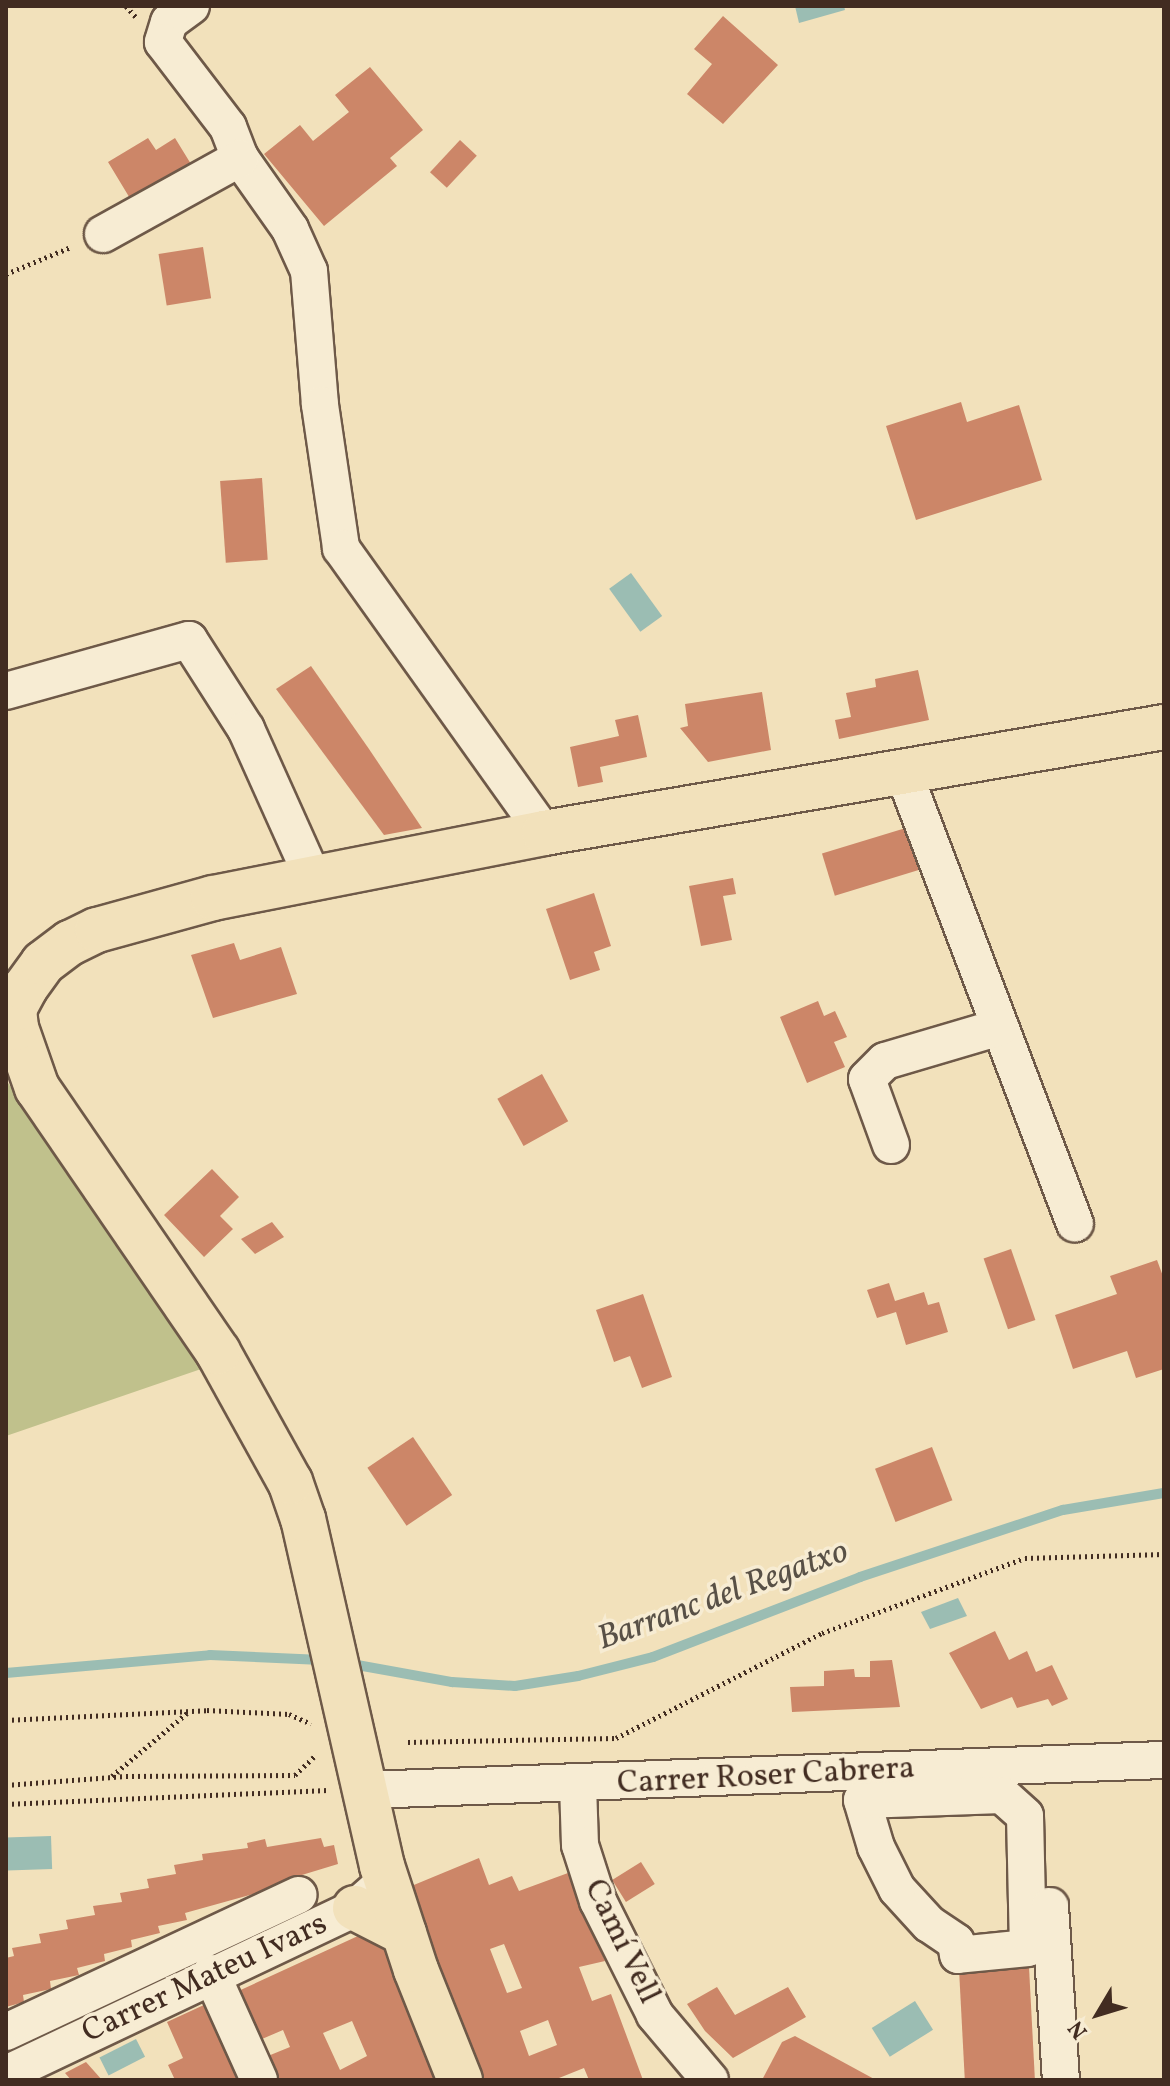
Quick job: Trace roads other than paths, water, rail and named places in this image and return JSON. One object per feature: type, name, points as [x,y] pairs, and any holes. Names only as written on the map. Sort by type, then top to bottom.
[{"type":"main road","points":[[460,2080],[382,1866],[328,1735],[316,1582],[303,1519],[272,1444],[218,1352],[50,1111],[20,1048],[10,1008],[43,963],[97,930],[312,876],[1164,727]]},
{"type":"main road","points":[[355,1908],[404,1933]]},
{"type":"street","points":[[191,6],[169,22],[163,42],[228,127],[240,158],[290,229],[309,271],[320,405],[341,548],[544,833]]},
{"type":"street","points":[[103,234],[240,158]]},
{"type":"street","points":[[6,691],[189,640],[246,729],[312,876]]},
{"type":"street","points":[[903,771],[1075,1223]]},
{"type":"street","points":[[891,1145],[867,1079],[885,1061],[1000,1027]]},
{"type":"street","name":"Carrer Roser Cabrera","points":[[349,1784],[578,1785],[1164,1760]]},
{"type":"street","points":[[1042,1764],[1061,2080]]},
{"type":"street","name":"Camí Vell","points":[[578,1785],[577,1822],[586,1871],[611,1929],[655,2015],[710,2080]]},
{"type":"street","points":[[1002,1795],[1025,1816],[1028,1948],[958,1955],[956,1942],[929,1924],[897,1889],[876,1847],[862,1800],[1002,1795]]},
{"type":"street","name":"Carrer Mateu Ivars","points":[[25,2072],[211,1973],[355,1908],[377,1889],[382,1866]]},
{"type":"street","points":[[25,2072],[7,2031],[299,1895]]},
{"type":"street","points":[[261,1911],[276,1944]]},
{"type":"street","points":[[211,1973],[259,2080]]},
{"type":"water","points":[[795,6],[844,6],[845,10],[799,23]]},
{"type":"water","points":[[631,573],[662,616],[640,632],[609,589]]},
{"type":"water","points":[[958,1598],[967,1616],[930,1629],[921,1612]]},
{"type":"water","points":[[51,1836],[52,1869],[7,1871],[6,1838]]},
{"type":"water","points":[[915,2001],[933,2030],[890,2057],[872,2028]]},
{"type":"water","points":[[136,2039],[145,2057],[109,2075],[99,2058]]},
{"type":"waterway","name":"Barranc del Regatxo","points":[[346,1663],[452,1682],[515,1686],[578,1676],[653,1657],[860,1577],[1063,1510],[1164,1493]]},
{"type":"waterway","name":"Barranc del Regatxo","points":[[6,1673],[210,1655],[322,1660]]}]
